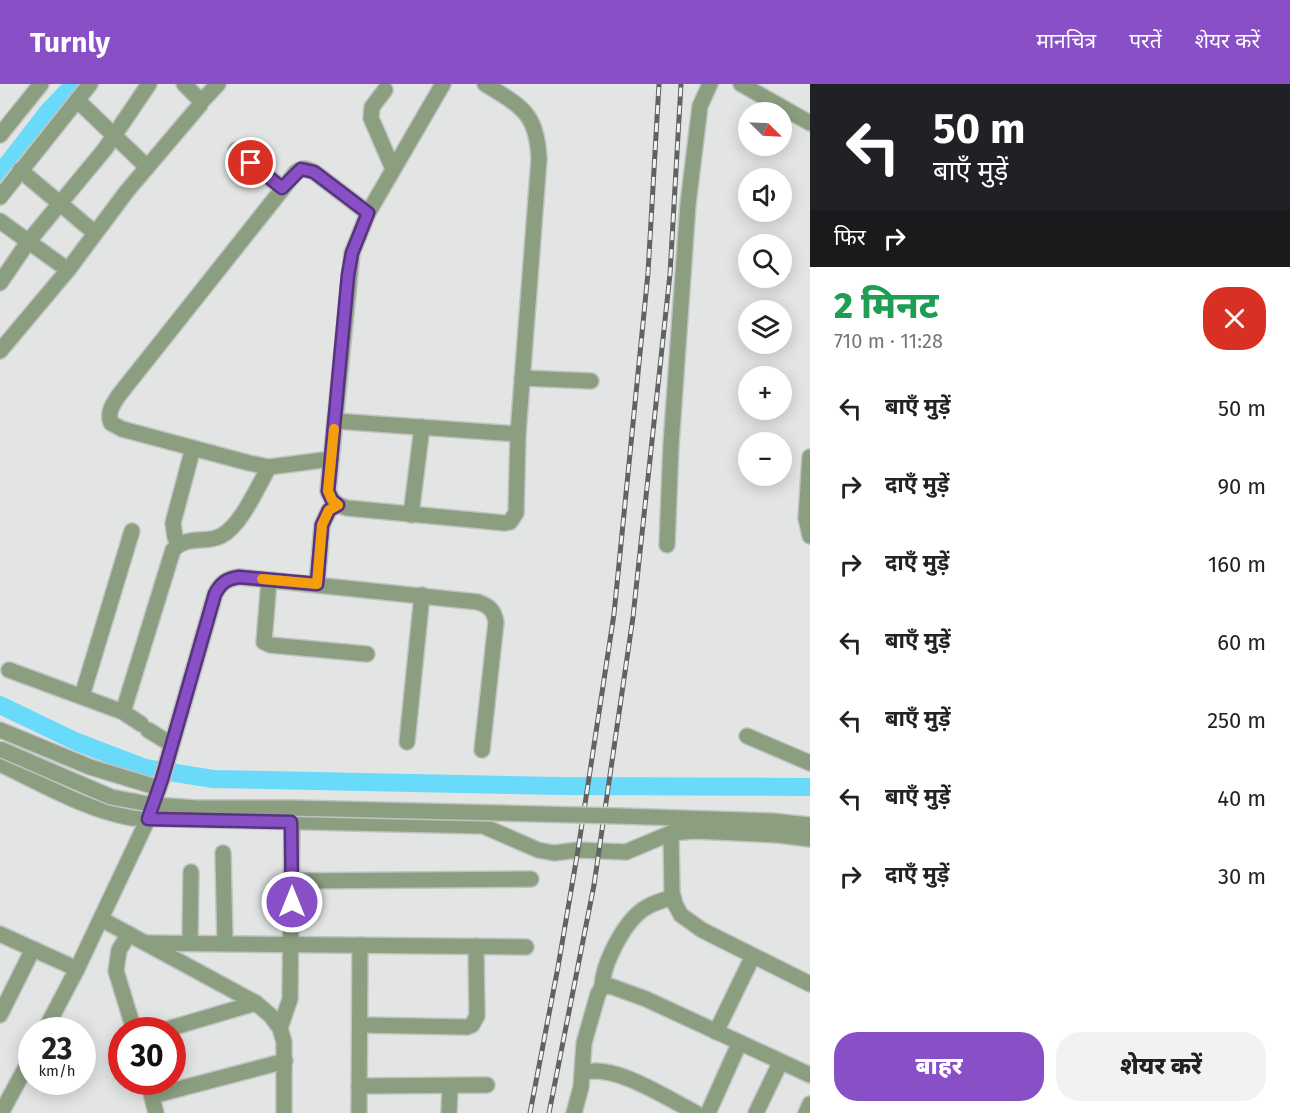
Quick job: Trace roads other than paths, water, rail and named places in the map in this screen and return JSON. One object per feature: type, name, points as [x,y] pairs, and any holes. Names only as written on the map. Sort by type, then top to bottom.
[{"type":"street","points":[[1,133],[41,84]]},
{"type":"street","points":[[0,196],[90,84]]},
{"type":"street","points":[[0,283],[28,242],[115,134],[149,84]]},
{"type":"street","points":[[184,84],[201,102]]},
{"type":"street","points":[[3,343],[68,270],[147,167],[218,84]]},
{"type":"street","points":[[443,84],[368,213],[352,253],[328,491],[332,500],[338,505],[411,515],[505,523],[510,522],[516,513],[518,434],[539,159],[538,136],[529,116],[515,102],[485,84]]},
{"type":"street","points":[[667,545],[671,445],[688,204],[700,106],[710,84]]},
{"type":"street","points":[[741,84],[810,123]]},
{"type":"street","points":[[385,90],[372,107],[371,118],[393,169]]},
{"type":"street","points":[[77,100],[147,167]]},
{"type":"street","points":[[236,150],[282,188]]},
{"type":"street","points":[[331,459],[269,467],[115,426],[109,417],[111,408],[119,395],[296,172],[307,169],[314,172],[368,213]]},
{"type":"street","points":[[20,170],[95,233]]},
{"type":"street","points":[[0,221],[68,270]]},
{"type":"street","points":[[522,378],[591,381]]},
{"type":"street","points":[[335,421],[518,434]]},
{"type":"street","points":[[411,515],[422,427]]},
{"type":"street","points":[[179,543],[175,537],[173,523],[193,448]]},
{"type":"street","points":[[810,457],[806,518],[810,536]]},
{"type":"street","points":[[123,711],[173,550],[179,543],[219,537],[229,531],[269,467]]},
{"type":"street","points":[[317,584],[322,525],[329,510],[338,505]]},
{"type":"street","points":[[81,696],[132,531]]},
{"type":"street","points":[[52,1017],[148,819],[170,751],[191,671],[221,584],[239,577],[478,602],[487,605],[494,612],[495,632],[482,750]]},
{"type":"street","points":[[269,580],[264,642],[270,645],[367,654]]},
{"type":"street","points":[[407,742],[422,596]]},
{"type":"street","points":[[9,670],[123,711],[145,727],[170,751]]},
{"type":"street","points":[[0,730],[90,766],[160,783]]},
{"type":"street","points":[[747,736],[810,763]]},
{"type":"street","points":[[0,749],[111,797],[154,805],[197,808],[291,808],[689,818],[810,825]]},
{"type":"street","points":[[0,764],[113,815],[148,819],[483,826],[538,850],[554,853],[578,850],[626,852],[671,833],[778,835],[810,839]]},
{"type":"street","points":[[280,1028],[290,999],[291,822]]},
{"type":"street","points":[[671,833],[673,897],[681,915],[688,922],[810,984]]},
{"type":"street","points":[[223,853],[225,943]]},
{"type":"street","points":[[190,943],[191,872]]},
{"type":"street","points":[[291,881],[531,879]]},
{"type":"street","points":[[574,1113],[583,1073],[584,1043],[611,953],[631,923],[647,906],[673,897]]},
{"type":"street","points":[[101,919],[256,1004],[271,1016],[280,1028],[284,1042],[284,1113]]},
{"type":"street","points":[[0,934],[77,969]]},
{"type":"street","points":[[129,934],[119,951],[116,972],[130,1017]]},
{"type":"street","points":[[146,944],[526,947]]},
{"type":"street","points":[[359,1113],[360,945]]},
{"type":"street","points":[[360,1025],[467,1027],[472,1025],[477,1016],[476,946]]},
{"type":"street","points":[[0,1015],[33,950]]},
{"type":"street","points":[[716,1032],[753,956]]},
{"type":"street","points":[[602,987],[610,986],[646,999],[810,1075]]},
{"type":"street","points":[[186,1024],[256,1004]]},
{"type":"street","points":[[708,1113],[739,1044]]},
{"type":"street","points":[[186,1082],[285,1061]]},
{"type":"street","points":[[756,1113],[780,1063]]},
{"type":"street","points":[[583,1073],[598,1070],[618,1074],[696,1113]]},
{"type":"street","points":[[1,1113],[18,1082]]},
{"type":"street","points":[[359,1086],[487,1085]]},
{"type":"street","points":[[449,1113],[450,1086]]},
{"type":"street","points":[[152,1095],[156,1113]]},
{"type":"street","points":[[806,1113],[810,1104]]},
{"type":"water","points":[[62,84],[79,84],[0,182],[0,159],[41,106]]},
{"type":"waterway","points":[[0,705],[77,742],[145,768],[213,779],[560,786],[810,787]]},
{"type":"railway","points":[[530,1113],[578,850],[614,614],[648,273],[659,84]]},
{"type":"railway","points":[[549,1113],[594,885],[633,617],[670,274],[681,84]]}]
